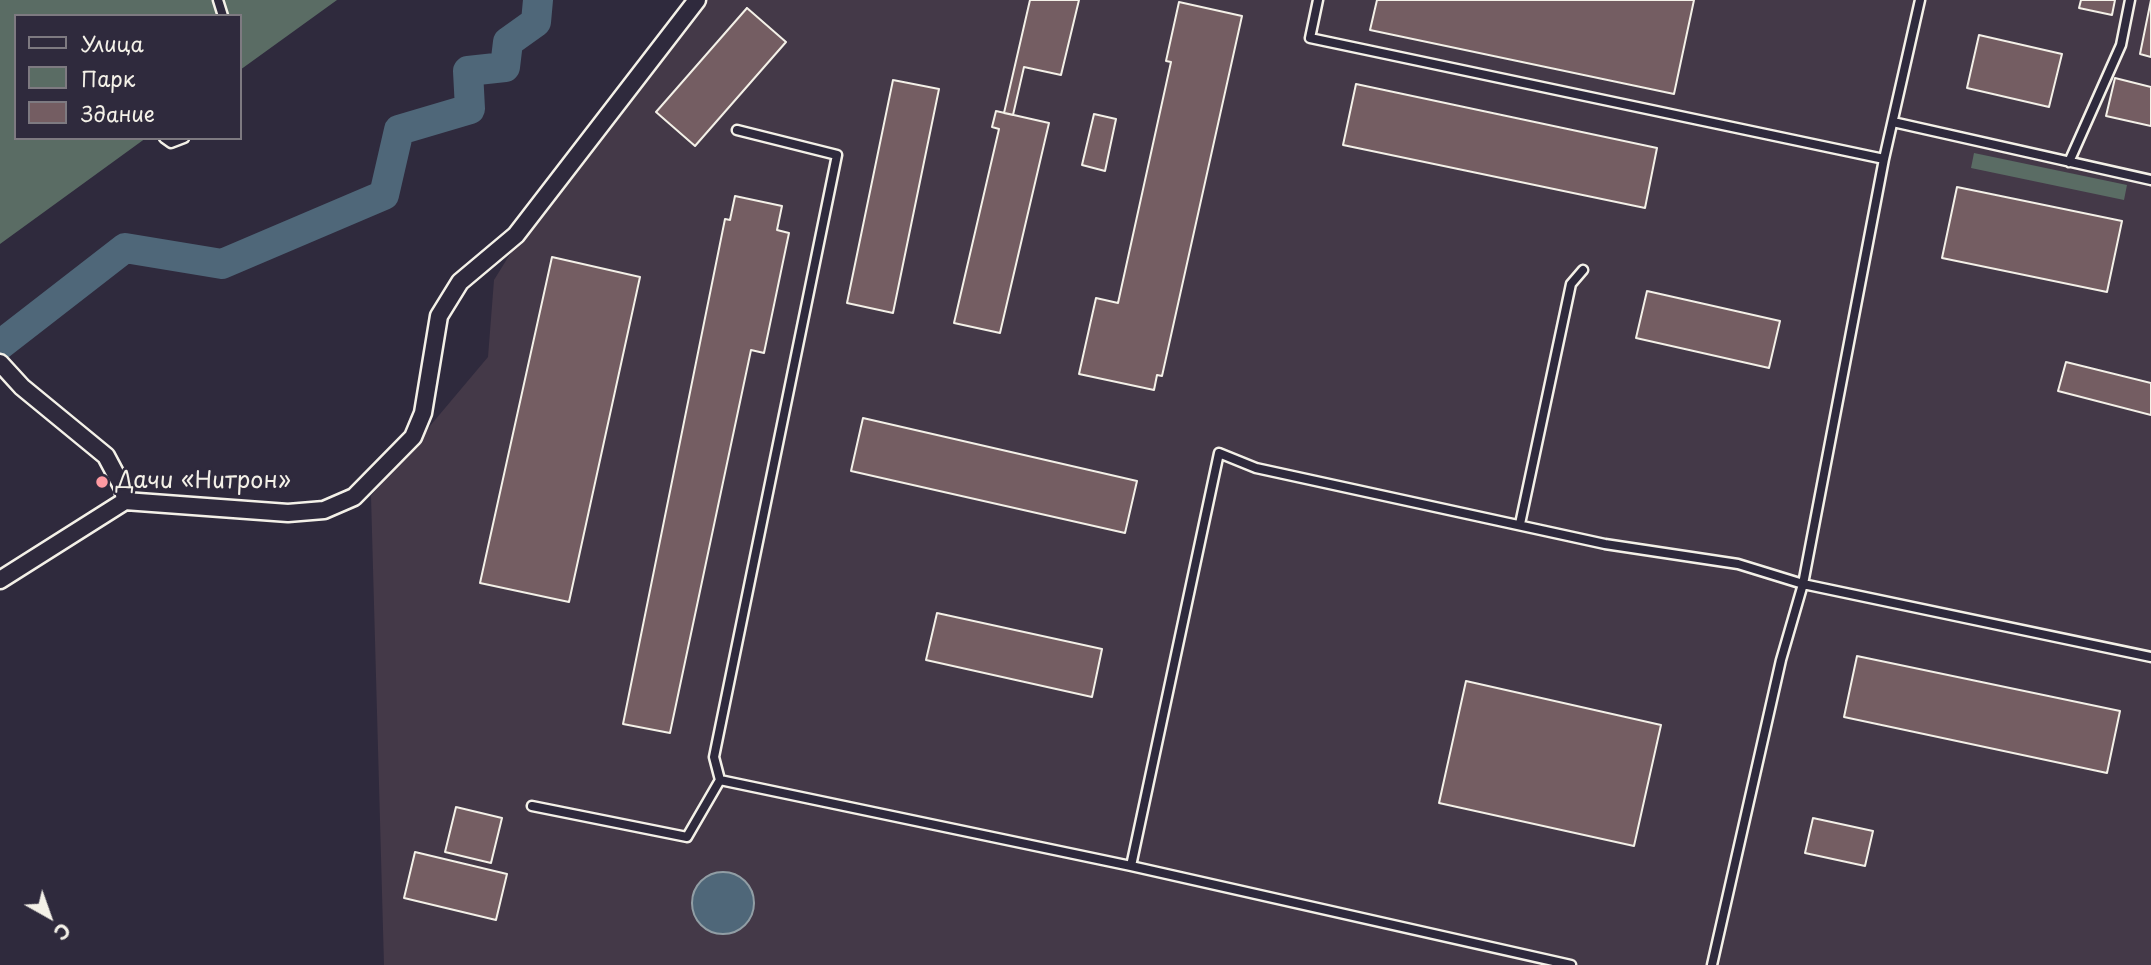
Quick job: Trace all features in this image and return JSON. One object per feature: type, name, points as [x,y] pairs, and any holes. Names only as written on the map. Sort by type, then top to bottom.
[{"type":"street","points":[[0,580],[125,501],[288,513],[324,510],[354,496],[413,437],[424,413],[439,316],[460,282],[516,235],[697,0]]},
{"type":"street","points":[[0,363],[22,387],[106,456],[123,488],[125,501]]},
{"type":"lane","points":[[1318,0],[1310,38],[1884,159]]},
{"type":"lane","points":[[1713,965],[1781,660],[1803,584],[1884,159],[1920,0]]},
{"type":"lane","points":[[2069,162],[2121,45],[2130,0]]},
{"type":"lane","points":[[1893,122],[2151,180]]},
{"type":"lane","points":[[532,806],[687,837],[720,780],[715,757],[837,155],[737,130]]},
{"type":"lane","points":[[1520,524],[1571,284],[1583,270]]},
{"type":"lane","points":[[1131,866],[1219,453],[1255,468],[1605,544],[1738,564],[1803,584],[2151,657]]},
{"type":"lane","points":[[720,780],[1131,866],[1571,965]]},
{"type":"shaded area","points":[[707,0],[2151,0],[2151,965],[384,965],[371,496],[488,357],[494,280],[520,238]]},
{"type":"green space","points":[[0,0],[337,0],[242,69],[242,14],[14,14],[14,140],[143,140],[0,244]]},
{"type":"green space","points":[[1974,153],[2127,185],[2124,200],[1971,168]]},
{"type":"water","points":[[723,872],[745,881],[754,903],[745,925],[723,934],[701,925],[692,903],[701,881]]},
{"type":"building","points":[[1030,0],[1079,0],[1061,75],[1024,67],[1013,115],[1004,113]]},
{"type":"building","points":[[1377,0],[1694,0],[1674,94],[1370,30]]},
{"type":"building","points":[[2081,0],[2115,0],[2112,15],[2079,8]]},
{"type":"building","points":[[2151,0],[2151,57],[2140,54]]},
{"type":"building","points":[[1179,2],[1242,16],[1162,376],[1157,375],[1154,390],[1079,374],[1096,298],[1118,303],[1171,62],[1166,61]]},
{"type":"building","points":[[747,8],[786,42],[695,146],[656,112]]},
{"type":"building","points":[[1979,35],[2062,54],[2049,107],[1967,88]]},
{"type":"building","points":[[2115,78],[2151,87],[2151,126],[2106,116]]},
{"type":"building","points":[[893,80],[939,89],[893,313],[847,303]]},
{"type":"building","points":[[1356,84],[1657,148],[1645,208],[1343,145]]},
{"type":"building","points":[[996,111],[1049,123],[1000,333],[954,323],[999,129],[992,127]]},
{"type":"building","points":[[1094,114],[1116,119],[1105,171],[1082,165]]},
{"type":"building","points":[[1957,187],[2122,221],[2107,292],[1942,258]]},
{"type":"building","points":[[735,196],[782,206],[777,230],[789,233],[764,353],[751,350],[670,733],[623,724],[725,219],[730,220]]},
{"type":"building","points":[[552,257],[640,277],[569,602],[480,583]]},
{"type":"building","points":[[1647,291],[1780,321],[1769,368],[1636,338]]},
{"type":"building","points":[[2066,362],[2151,383],[2151,415],[2058,391]]},
{"type":"building","points":[[863,418],[1137,481],[1125,533],[851,471]]},
{"type":"building","points":[[937,613],[1102,649],[1092,697],[926,660]]},
{"type":"building","points":[[1857,656],[2120,711],[2107,773],[1844,717]]},
{"type":"building","points":[[1466,681],[1661,725],[1634,846],[1439,803]]},
{"type":"building","points":[[456,807],[502,818],[491,863],[445,852]]},
{"type":"building","points":[[1813,818],[1873,831],[1865,866],[1805,853]]},
{"type":"building","points":[[415,852],[507,874],[496,920],[404,898]]},
{"type":"waterway","points":[[0,345],[125,248],[222,264],[384,195],[399,130],[470,109],[468,71],[505,67],[508,42],[536,22],[538,0]]},
{"type":"place","name":"Дачи «Нитрон»","points":[[102,482]]}]
